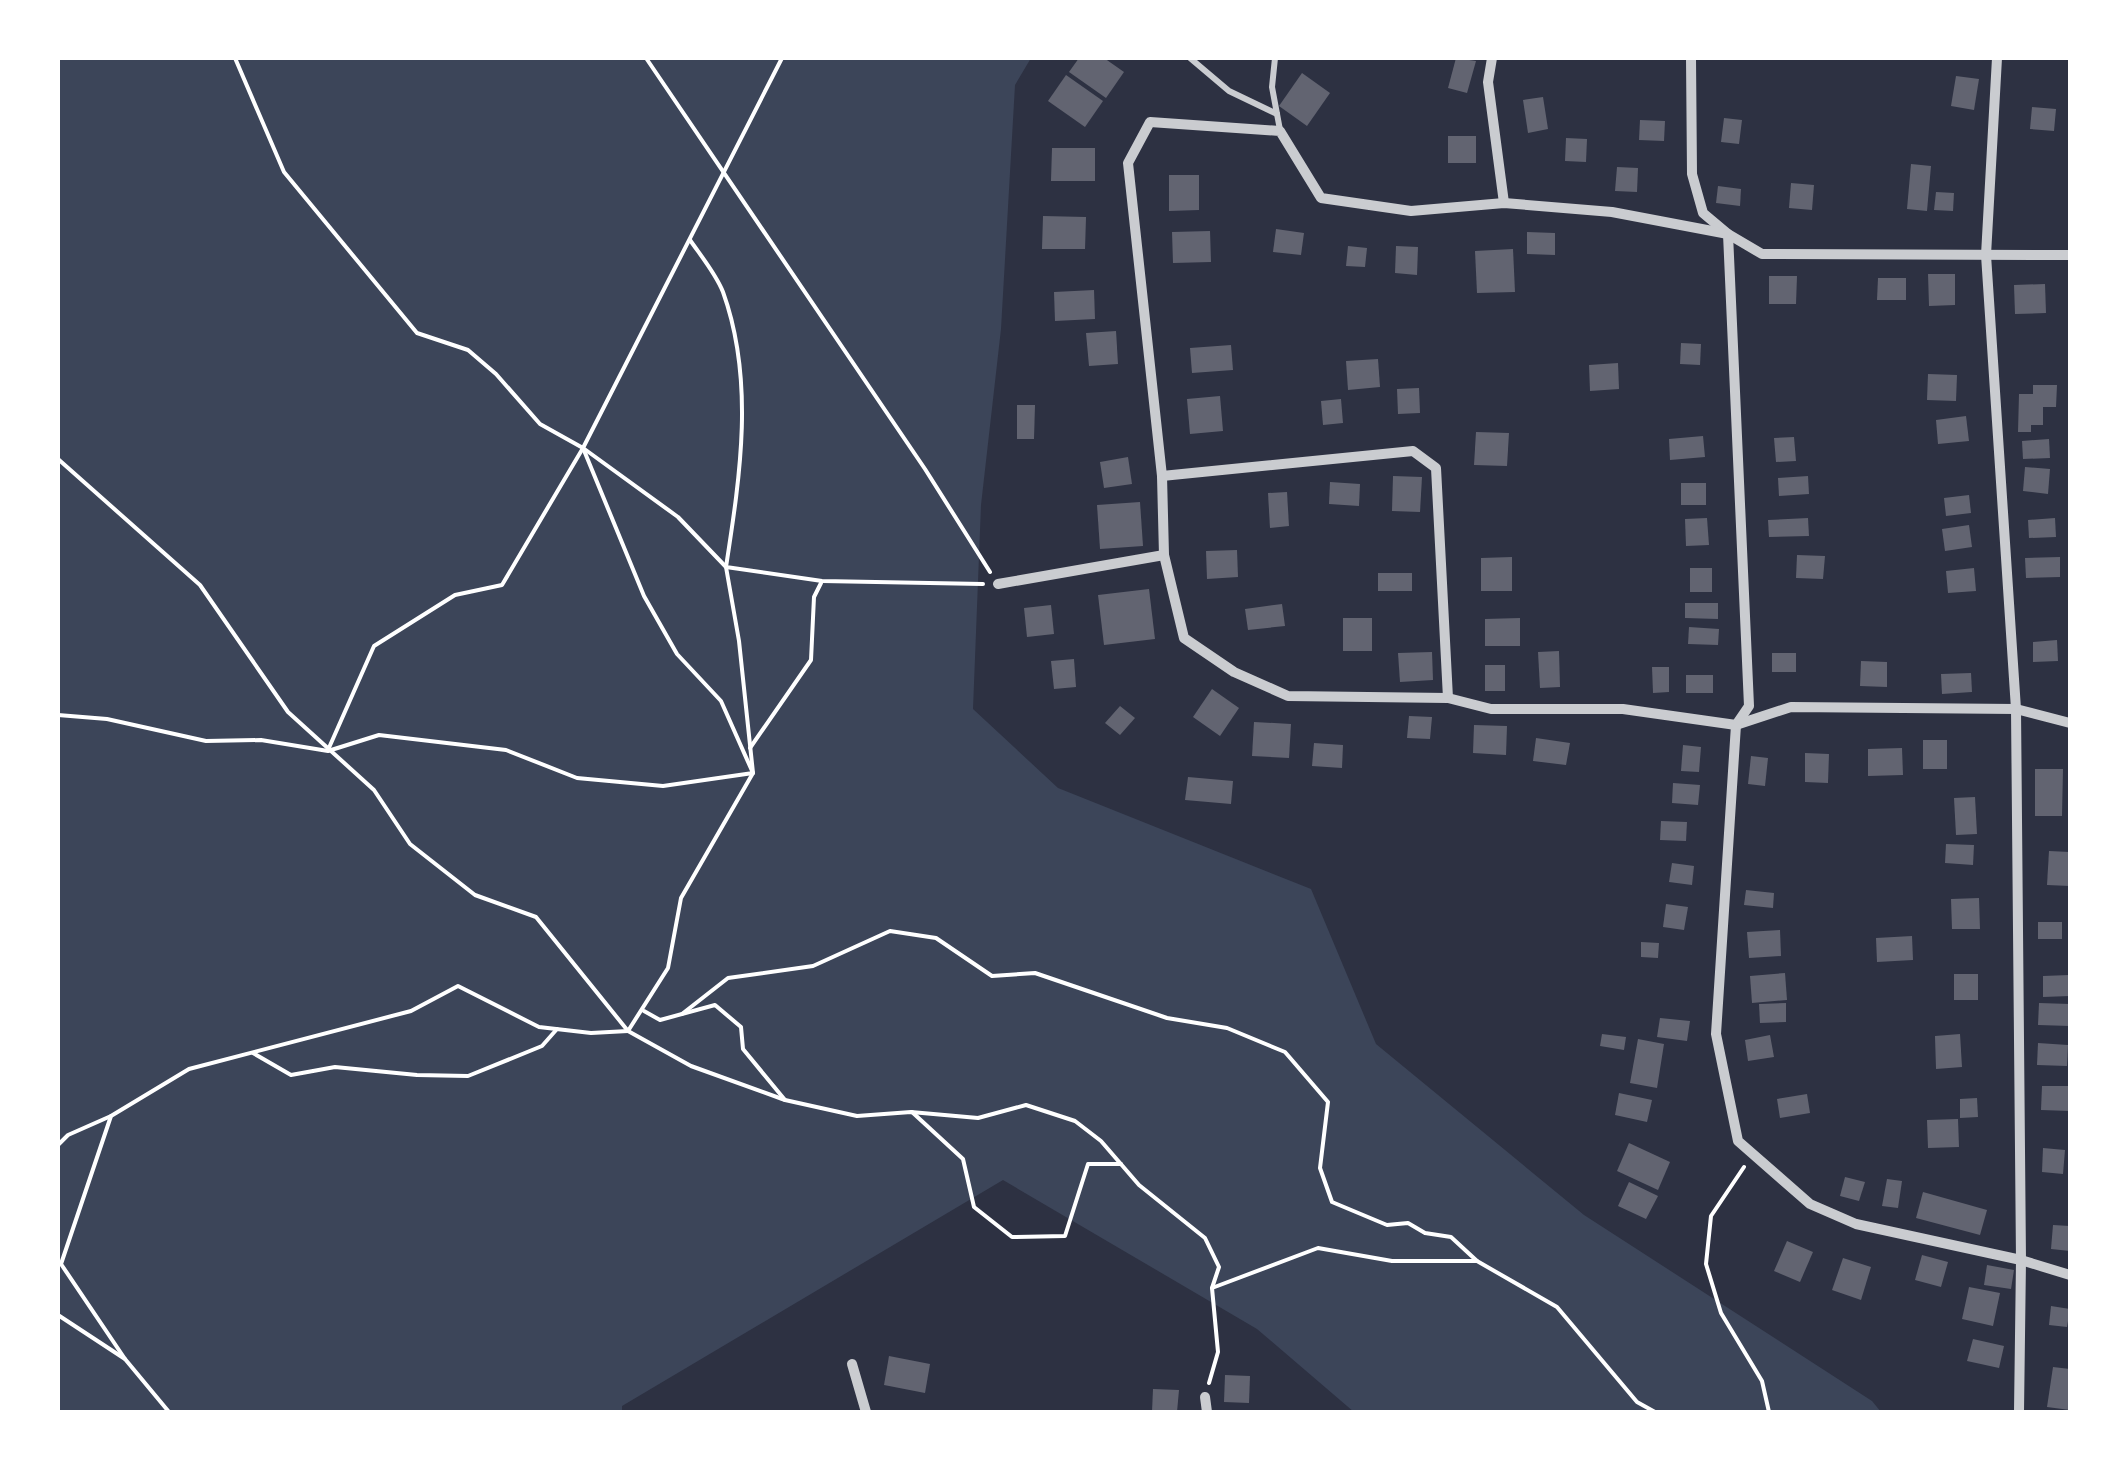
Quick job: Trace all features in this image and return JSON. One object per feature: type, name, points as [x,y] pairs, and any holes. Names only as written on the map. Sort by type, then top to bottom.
[{"type":"street","points":[[1492,58],[1488,82],[1504,204]]},
{"type":"street","points":[[1692,58],[1692,174],[1703,212],[1728,234],[1762,254],[2070,254]]},
{"type":"street","points":[[1997,58],[1986,254],[2016,709],[2019,1412]]},
{"type":"street","points":[[1728,234],[1612,212],[1504,204],[1411,211],[1321,198],[1280,132],[1150,122],[1128,163],[1162,476],[1164,555],[1184,638],[1234,672],[1288,696],[1448,698],[1491,709],[1623,709],[1736,725],[1791,707],[2016,709],[2070,722]]},
{"type":"street","points":[[1728,234],[1749,706],[1736,725],[1716,1034],[1738,1142],[1810,1204],[1856,1224],[2021,1260],[2070,1275]]},
{"type":"street","points":[[1162,476],[1413,451],[1436,468],[1448,698]]},
{"type":"street","points":[[998,584],[1164,555]]},
{"type":"street","points":[[852,1364],[866,1412]]},
{"type":"street","points":[[1205,1397],[1207,1412]]},
{"type":"lane","points":[[1190,58],[1229,91],[1276,114]]},
{"type":"lane","points":[[1275,58],[1272,87],[1280,132]]},
{"type":"path","points":[[234,58],[284,172],[417,334],[468,350],[496,374],[540,424],[582,448],[678,518],[726,567],[822,581],[998,584]]},
{"type":"path","points":[[646,58],[998,584]]},
{"type":"path","points":[[328,751],[374,646],[456,595],[502,585],[582,448],[782,58]]},
{"type":"path","points":[[628,1031],[668,968],[681,898],[753,773],[739,641],[726,567],[739,483],[743,371],[722,290],[690,240]]},
{"type":"path","points":[[582,448],[644,596],[678,654],[721,700],[753,773]]},
{"type":"path","points":[[58,459],[200,585],[288,712],[374,790],[410,844],[475,895],[536,917],[628,1031],[691,1066],[786,1100],[857,1116],[911,1112],[978,1118],[1026,1105],[1076,1120],[1102,1141],[1139,1185],[1206,1238],[1219,1267],[1212,1288],[1218,1352],[1205,1397]]},
{"type":"path","points":[[750,748],[810,660],[814,597],[822,581]]},
{"type":"path","points":[[58,715],[107,719],[206,740],[261,740],[328,751],[379,735],[506,750],[577,778],[663,786],[753,773]]},
{"type":"path","points":[[682,1014],[728,978],[813,966],[890,932],[936,938],[992,976],[1035,973],[1167,1018],[1227,1028],[1285,1052],[1328,1102],[1320,1168],[1332,1202],[1386,1225],[1408,1223],[1425,1233],[1451,1238],[1477,1261],[1557,1308],[1637,1402],[1656,1412]]},
{"type":"path","points":[[58,1146],[68,1135],[111,1116],[190,1068],[411,1011],[458,986],[539,1027],[628,1031]]},
{"type":"path","points":[[643,1011],[660,1020],[715,1005],[741,1027],[743,1048],[786,1100]]},
{"type":"path","points":[[252,1053],[291,1075],[335,1066],[468,1076],[542,1046],[557,1029]]},
{"type":"path","points":[[911,1112],[964,1159],[974,1207],[1012,1237],[1065,1236],[1088,1164],[1121,1164]]},
{"type":"path","points":[[111,1116],[61,1264],[125,1359],[169,1412]]},
{"type":"path","points":[[1752,1154],[1711,1216],[1706,1264],[1721,1314],[1762,1381],[1769,1412]]},
{"type":"path","points":[[1212,1288],[1318,1248],[1392,1261],[1477,1261]]},
{"type":"path","points":[[58,1315],[125,1359]]},
{"type":"shaded area","points":[[58,58],[1031,58],[1015,85],[1001,329],[981,505],[973,709],[1058,788],[1311,889],[1376,1044],[1584,1215],[1872,1401],[1881,1412],[1354,1412],[1257,1329],[1003,1180],[622,1406],[622,1412],[58,1412]]},
{"type":"building","points":[[1079,58],[1104,58],[1124,72],[1106,98],[1069,72]]},
{"type":"building","points":[[1456,58],[1476,61],[1467,93],[1448,88]]},
{"type":"building","points":[[1302,73],[1330,93],[1307,126],[1279,106]]},
{"type":"building","points":[[1066,75],[1103,101],[1085,127],[1048,101]]},
{"type":"building","points":[[1956,76],[1979,79],[1974,110],[1951,106]]},
{"type":"building","points":[[1543,97],[1548,129],[1528,133],[1523,100]]},
{"type":"building","points":[[2032,107],[2056,109],[2054,131],[2030,129]]},
{"type":"building","points":[[1724,118],[1742,120],[1739,144],[1721,142]]},
{"type":"building","points":[[1640,120],[1665,121],[1664,141],[1639,140]]},
{"type":"building","points":[[1448,136],[1476,136],[1476,163],[1448,163]]},
{"type":"building","points":[[1566,138],[1587,139],[1586,162],[1565,161]]},
{"type":"building","points":[[1052,148],[1095,148],[1095,181],[1051,181]]},
{"type":"building","points":[[1911,164],[1931,166],[1927,211],[1907,209]]},
{"type":"building","points":[[1617,167],[1638,168],[1637,192],[1615,191]]},
{"type":"building","points":[[1169,175],[1199,175],[1199,210],[1169,211]]},
{"type":"building","points":[[1791,183],[1814,185],[1812,210],[1789,208]]},
{"type":"building","points":[[1718,186],[1741,189],[1740,206],[1716,203]]},
{"type":"building","points":[[1936,192],[1954,193],[1953,211],[1934,210]]},
{"type":"building","points":[[1043,216],[1086,217],[1085,249],[1042,249]]},
{"type":"building","points":[[1276,229],[1304,233],[1301,255],[1273,252]]},
{"type":"building","points":[[1210,231],[1211,262],[1173,263],[1172,232]]},
{"type":"building","points":[[1527,232],[1555,233],[1555,255],[1527,254]]},
{"type":"building","points":[[1348,246],[1367,248],[1365,267],[1346,266]]},
{"type":"building","points":[[1396,246],[1418,247],[1417,275],[1395,273]]},
{"type":"building","points":[[1513,249],[1515,292],[1477,293],[1475,251]]},
{"type":"building","points":[[1928,274],[1955,274],[1955,305],[1929,306]]},
{"type":"building","points":[[1769,276],[1797,276],[1796,304],[1769,304]]},
{"type":"building","points":[[1878,278],[1906,278],[1906,300],[1877,300]]},
{"type":"building","points":[[2045,284],[2046,313],[2015,314],[2014,285]]},
{"type":"building","points":[[1094,290],[1095,319],[1055,321],[1054,292]]},
{"type":"building","points":[[1116,331],[1118,364],[1089,366],[1086,333]]},
{"type":"building","points":[[1681,343],[1701,344],[1700,365],[1680,364]]},
{"type":"building","points":[[1231,345],[1233,370],[1192,373],[1190,348]]},
{"type":"building","points":[[1378,359],[1380,387],[1348,390],[1346,361]]},
{"type":"building","points":[[1618,363],[1619,389],[1590,391],[1589,365]]},
{"type":"building","points":[[1928,374],[1957,375],[1956,401],[1927,400]]},
{"type":"building","points":[[2033,385],[2057,385],[2056,407],[2043,407],[2043,425],[2031,425],[2031,432],[2018,432],[2019,394],[2033,394]]},
{"type":"building","points":[[1419,388],[1420,413],[1398,414],[1397,389]]},
{"type":"building","points":[[1220,396],[1223,431],[1190,434],[1187,399]]},
{"type":"building","points":[[1341,399],[1343,423],[1323,425],[1321,401]]},
{"type":"building","points":[[1017,405],[1035,405],[1034,439],[1017,439]]},
{"type":"building","points":[[1966,416],[1969,441],[1938,444],[1936,420]]},
{"type":"building","points":[[1476,432],[1509,433],[1507,466],[1474,465]]},
{"type":"building","points":[[1703,436],[1705,457],[1670,460],[1669,439]]},
{"type":"building","points":[[1794,437],[1796,461],[1776,462],[1774,438]]},
{"type":"building","points":[[2049,439],[2050,458],[2023,459],[2022,441]]},
{"type":"building","points":[[1128,457],[1132,484],[1104,488],[1100,462]]},
{"type":"building","points":[[2025,467],[2050,469],[2048,494],[2023,491]]},
{"type":"building","points":[[1393,476],[1422,477],[1420,512],[1392,511]]},
{"type":"building","points":[[1808,476],[1809,494],[1779,496],[1778,478]]},
{"type":"building","points":[[1330,482],[1360,484],[1359,506],[1329,504]]},
{"type":"building","points":[[1681,483],[1706,483],[1706,505],[1681,505]]},
{"type":"building","points":[[1287,492],[1289,526],[1270,528],[1268,493]]},
{"type":"building","points":[[1969,495],[1971,513],[1946,516],[1944,498]]},
{"type":"building","points":[[1140,502],[1143,546],[1100,549],[1097,505]]},
{"type":"building","points":[[1707,518],[1709,545],[1686,546],[1685,519]]},
{"type":"building","points":[[1808,518],[1809,536],[1769,537],[1768,520]]},
{"type":"building","points":[[2055,518],[2056,537],[2029,538],[2028,520]]},
{"type":"building","points":[[1969,525],[1972,547],[1945,551],[1942,529]]},
{"type":"building","points":[[1237,550],[1238,577],[1207,579],[1206,551]]},
{"type":"building","points":[[1797,555],[1825,556],[1823,579],[1796,578]]},
{"type":"building","points":[[1512,557],[1512,591],[1481,591],[1481,558]]},
{"type":"building","points":[[2060,557],[2060,577],[2026,578],[2025,558]]},
{"type":"building","points":[[1690,568],[1712,568],[1712,592],[1690,592]]},
{"type":"building","points":[[1974,568],[1976,591],[1948,593],[1946,571]]},
{"type":"building","points":[[1378,573],[1412,573],[1412,591],[1378,591]]},
{"type":"building","points":[[1149,589],[1155,639],[1104,645],[1098,595]]},
{"type":"building","points":[[1685,603],[1718,603],[1718,619],[1685,618]]},
{"type":"building","points":[[1282,604],[1285,626],[1248,630],[1245,609]]},
{"type":"building","points":[[1051,605],[1054,634],[1027,637],[1024,608]]},
{"type":"building","points":[[1343,618],[1372,618],[1372,651],[1343,651]]},
{"type":"building","points":[[1520,618],[1520,646],[1485,646],[1485,619]]},
{"type":"building","points":[[1689,627],[1719,629],[1718,645],[1688,644]]},
{"type":"building","points":[[2057,640],[2058,661],[2033,662],[2033,642]]},
{"type":"building","points":[[1559,651],[1560,687],[1540,688],[1538,652]]},
{"type":"building","points":[[1432,652],[1433,680],[1400,682],[1398,653]]},
{"type":"building","points":[[1772,653],[1796,653],[1796,672],[1772,672]]},
{"type":"building","points":[[1074,659],[1076,687],[1054,689],[1051,661]]},
{"type":"building","points":[[1861,661],[1887,662],[1887,687],[1860,686]]},
{"type":"building","points":[[1485,665],[1505,665],[1505,691],[1485,691]]},
{"type":"building","points":[[1652,667],[1669,667],[1669,692],[1653,693]]},
{"type":"building","points":[[1971,673],[1972,692],[1942,694],[1941,674]]},
{"type":"building","points":[[1686,675],[1713,675],[1713,693],[1686,693]]},
{"type":"building","points":[[1212,689],[1239,708],[1220,736],[1193,717]]},
{"type":"building","points":[[1120,706],[1135,718],[1120,735],[1105,723]]},
{"type":"building","points":[[1409,716],[1432,717],[1430,739],[1407,738]]},
{"type":"building","points":[[1254,722],[1291,724],[1289,758],[1252,756]]},
{"type":"building","points":[[1474,725],[1507,726],[1506,755],[1473,753]]},
{"type":"building","points":[[1536,738],[1570,743],[1566,765],[1533,761]]},
{"type":"building","points":[[1923,740],[1947,740],[1947,769],[1923,769]]},
{"type":"building","points":[[1314,743],[1343,745],[1342,768],[1312,766]]},
{"type":"building","points":[[1683,745],[1701,747],[1699,772],[1681,771]]},
{"type":"building","points":[[1902,748],[1903,775],[1868,776],[1868,749]]},
{"type":"building","points":[[1805,753],[1829,754],[1828,783],[1805,782]]},
{"type":"building","points":[[1751,756],[1768,758],[1765,786],[1748,784]]},
{"type":"building","points":[[2035,769],[2063,769],[2062,816],[2035,816]]},
{"type":"building","points":[[1188,777],[1233,781],[1231,804],[1185,800]]},
{"type":"building","points":[[1673,783],[1700,785],[1698,805],[1672,803]]},
{"type":"building","points":[[1975,797],[1977,834],[1956,835],[1954,798]]},
{"type":"building","points":[[1661,821],[1687,822],[1686,841],[1660,840]]},
{"type":"building","points":[[1946,844],[1974,845],[1973,865],[1945,863]]},
{"type":"building","points":[[2049,851],[2070,852],[2070,886],[2047,885]]},
{"type":"building","points":[[1672,863],[1694,866],[1692,885],[1669,882]]},
{"type":"building","points":[[1746,890],[1774,893],[1773,908],[1744,905]]},
{"type":"building","points":[[1979,898],[1980,929],[1952,929],[1951,899]]},
{"type":"building","points":[[1666,904],[1688,907],[1684,930],[1663,927]]},
{"type":"building","points":[[2038,922],[2062,922],[2062,939],[2038,939]]},
{"type":"building","points":[[1780,930],[1781,956],[1749,958],[1747,932]]},
{"type":"building","points":[[1912,936],[1913,960],[1877,962],[1876,938]]},
{"type":"building","points":[[1641,942],[1659,943],[1658,958],[1641,957]]},
{"type":"building","points":[[1785,973],[1787,1000],[1752,1003],[1750,976]]},
{"type":"building","points":[[1954,974],[1978,974],[1978,1000],[1954,1000]]},
{"type":"building","points":[[2069,975],[2070,996],[2043,997],[2043,976]]},
{"type":"building","points":[[1786,1003],[1786,1022],[1760,1023],[1759,1004]]},
{"type":"building","points":[[2039,1003],[2070,1004],[2070,1026],[2038,1025]]},
{"type":"building","points":[[1660,1018],[1690,1021],[1687,1041],[1657,1037]]},
{"type":"building","points":[[1602,1034],[1626,1037],[1624,1050],[1600,1046]]},
{"type":"building","points":[[1960,1034],[1962,1067],[1936,1069],[1935,1036]]},
{"type":"building","points":[[1770,1035],[1774,1057],[1748,1061],[1745,1040]]},
{"type":"building","points":[[1638,1039],[1664,1044],[1657,1088],[1630,1083]]},
{"type":"building","points":[[2038,1043],[2068,1045],[2067,1066],[2037,1065]]},
{"type":"building","points":[[2042,1086],[2070,1086],[2070,1111],[2041,1110]]},
{"type":"building","points":[[1619,1093],[1652,1100],[1647,1122],[1615,1115]]},
{"type":"building","points":[[1807,1094],[1810,1113],[1780,1118],[1777,1099]]},
{"type":"building","points":[[1977,1098],[1978,1117],[1960,1118],[1960,1099]]},
{"type":"building","points":[[1958,1119],[1959,1147],[1928,1148],[1927,1120]]},
{"type":"building","points":[[1629,1143],[1670,1162],[1658,1190],[1617,1171]]},
{"type":"building","points":[[2043,1148],[2065,1150],[2063,1174],[2042,1172]]},
{"type":"building","points":[[1845,1177],[1865,1182],[1859,1201],[1840,1196]]},
{"type":"building","points":[[1887,1179],[1902,1181],[1898,1208],[1882,1206]]},
{"type":"building","points":[[1629,1182],[1658,1196],[1646,1219],[1618,1206]]},
{"type":"building","points":[[1923,1192],[1987,1210],[1980,1235],[1916,1218]]},
{"type":"building","points":[[2053,1225],[2070,1226],[2070,1251],[2051,1249]]},
{"type":"building","points":[[1787,1241],[1813,1252],[1800,1282],[1774,1271]]},
{"type":"building","points":[[1922,1255],[1948,1262],[1941,1287],[1915,1280]]},
{"type":"building","points":[[1843,1258],[1871,1267],[1861,1300],[1832,1290]]},
{"type":"building","points":[[1987,1265],[2014,1270],[2011,1289],[1984,1285]]},
{"type":"building","points":[[1969,1287],[2000,1293],[1993,1326],[1962,1319]]},
{"type":"building","points":[[2051,1306],[2070,1309],[2067,1327],[2049,1325]]},
{"type":"building","points":[[1973,1339],[2004,1346],[1999,1368],[1967,1361]]},
{"type":"building","points":[[889,1356],[930,1364],[925,1393],[884,1385]]},
{"type":"building","points":[[2053,1367],[2070,1369],[2070,1410],[2047,1407]]},
{"type":"building","points":[[1225,1375],[1250,1376],[1249,1403],[1224,1402]]},
{"type":"building","points":[[1153,1389],[1179,1390],[1177,1412],[1152,1412]]}]
